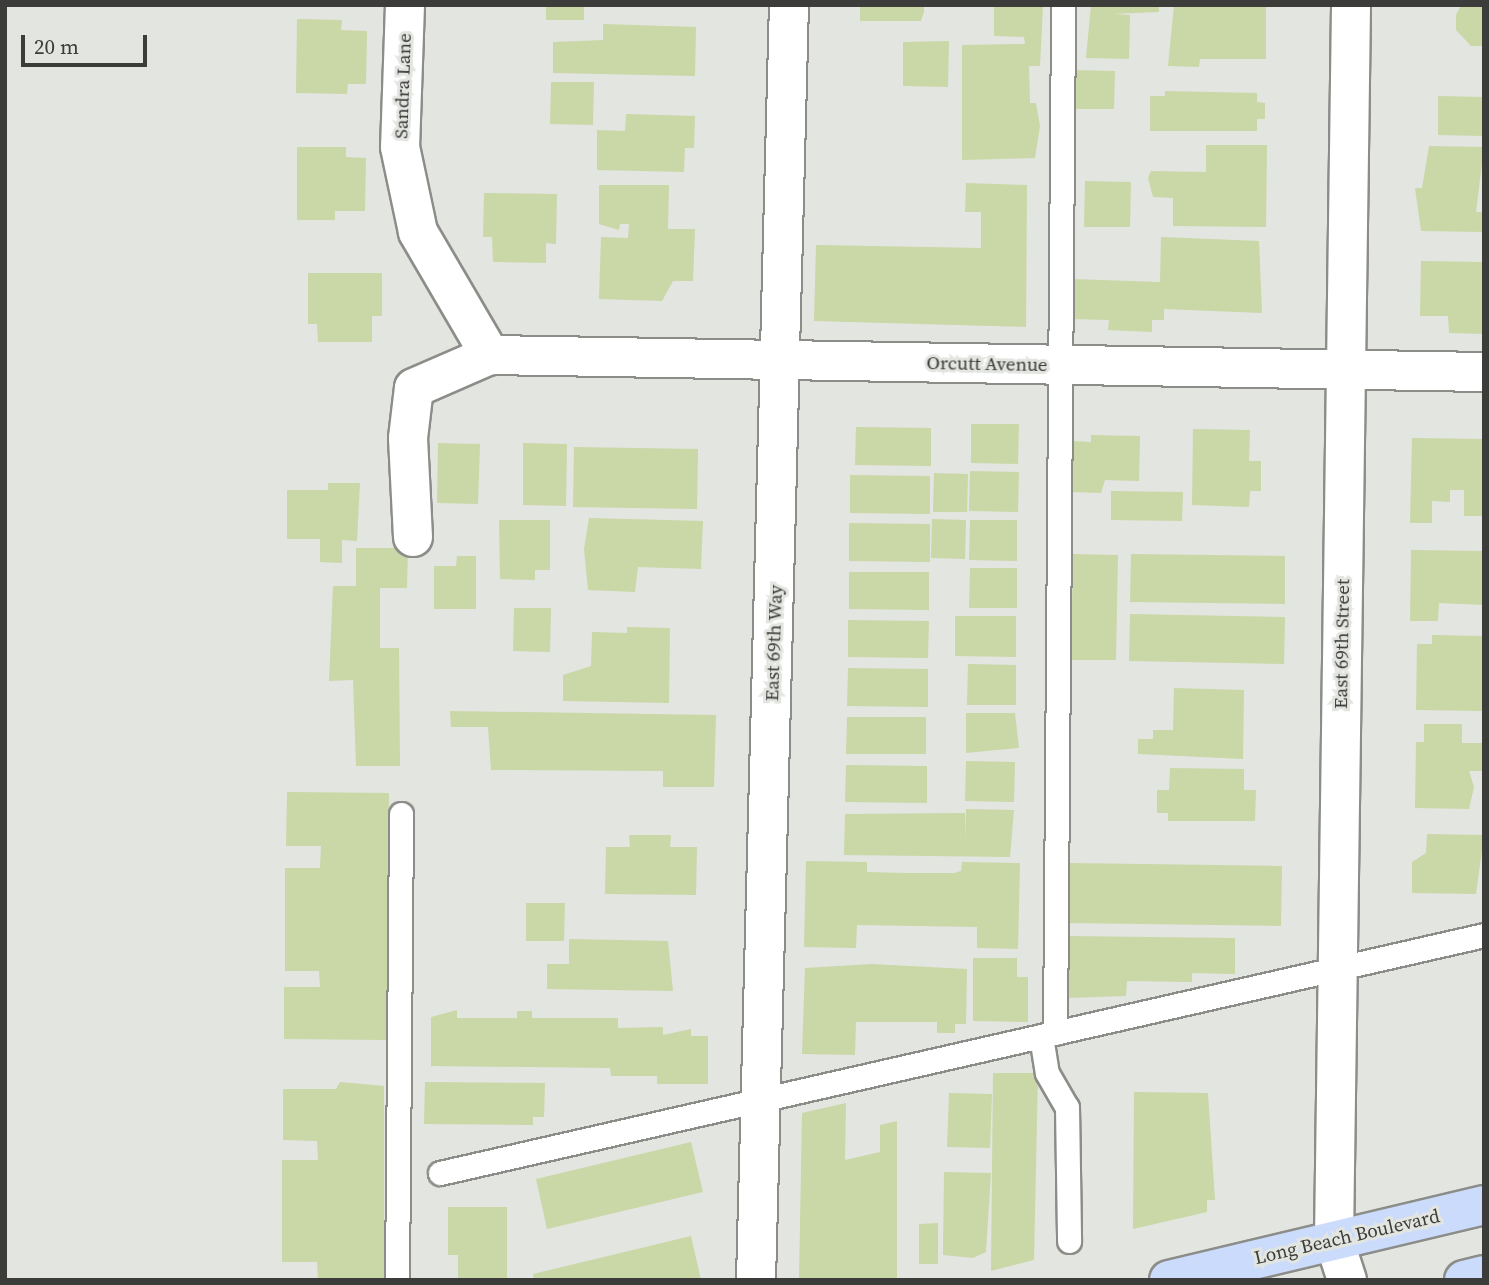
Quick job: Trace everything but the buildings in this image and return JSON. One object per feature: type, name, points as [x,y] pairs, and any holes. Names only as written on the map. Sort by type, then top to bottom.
[{"type":"main road","name":"Long Beach Boulevard","points":[[1169,1280],[1484,1205]]},
{"type":"main road","points":[[1464,1280],[1484,1275]]},
{"type":"street","name":"Sandra Lane","points":[[405,5],[400,147],[418,232],[489,355]]},
{"type":"street","name":"East 69th Way","points":[[756,1280],[783,360],[789,5]]},
{"type":"street","name":"East 69th Street","points":[[1348,1280],[1334,1240],[1351,5]]},
{"type":"street","name":"Orcutt Avenue","points":[[489,355],[1484,372]]},
{"type":"street","points":[[413,537],[408,438],[414,388],[489,355]]},
{"type":"lane","points":[[1063,5],[1061,365],[1047,1073],[1067,1107],[1069,1241]]},
{"type":"lane","points":[[397,1280],[401,814]]},
{"type":"lane","points":[[440,1173],[1484,935]]}]
